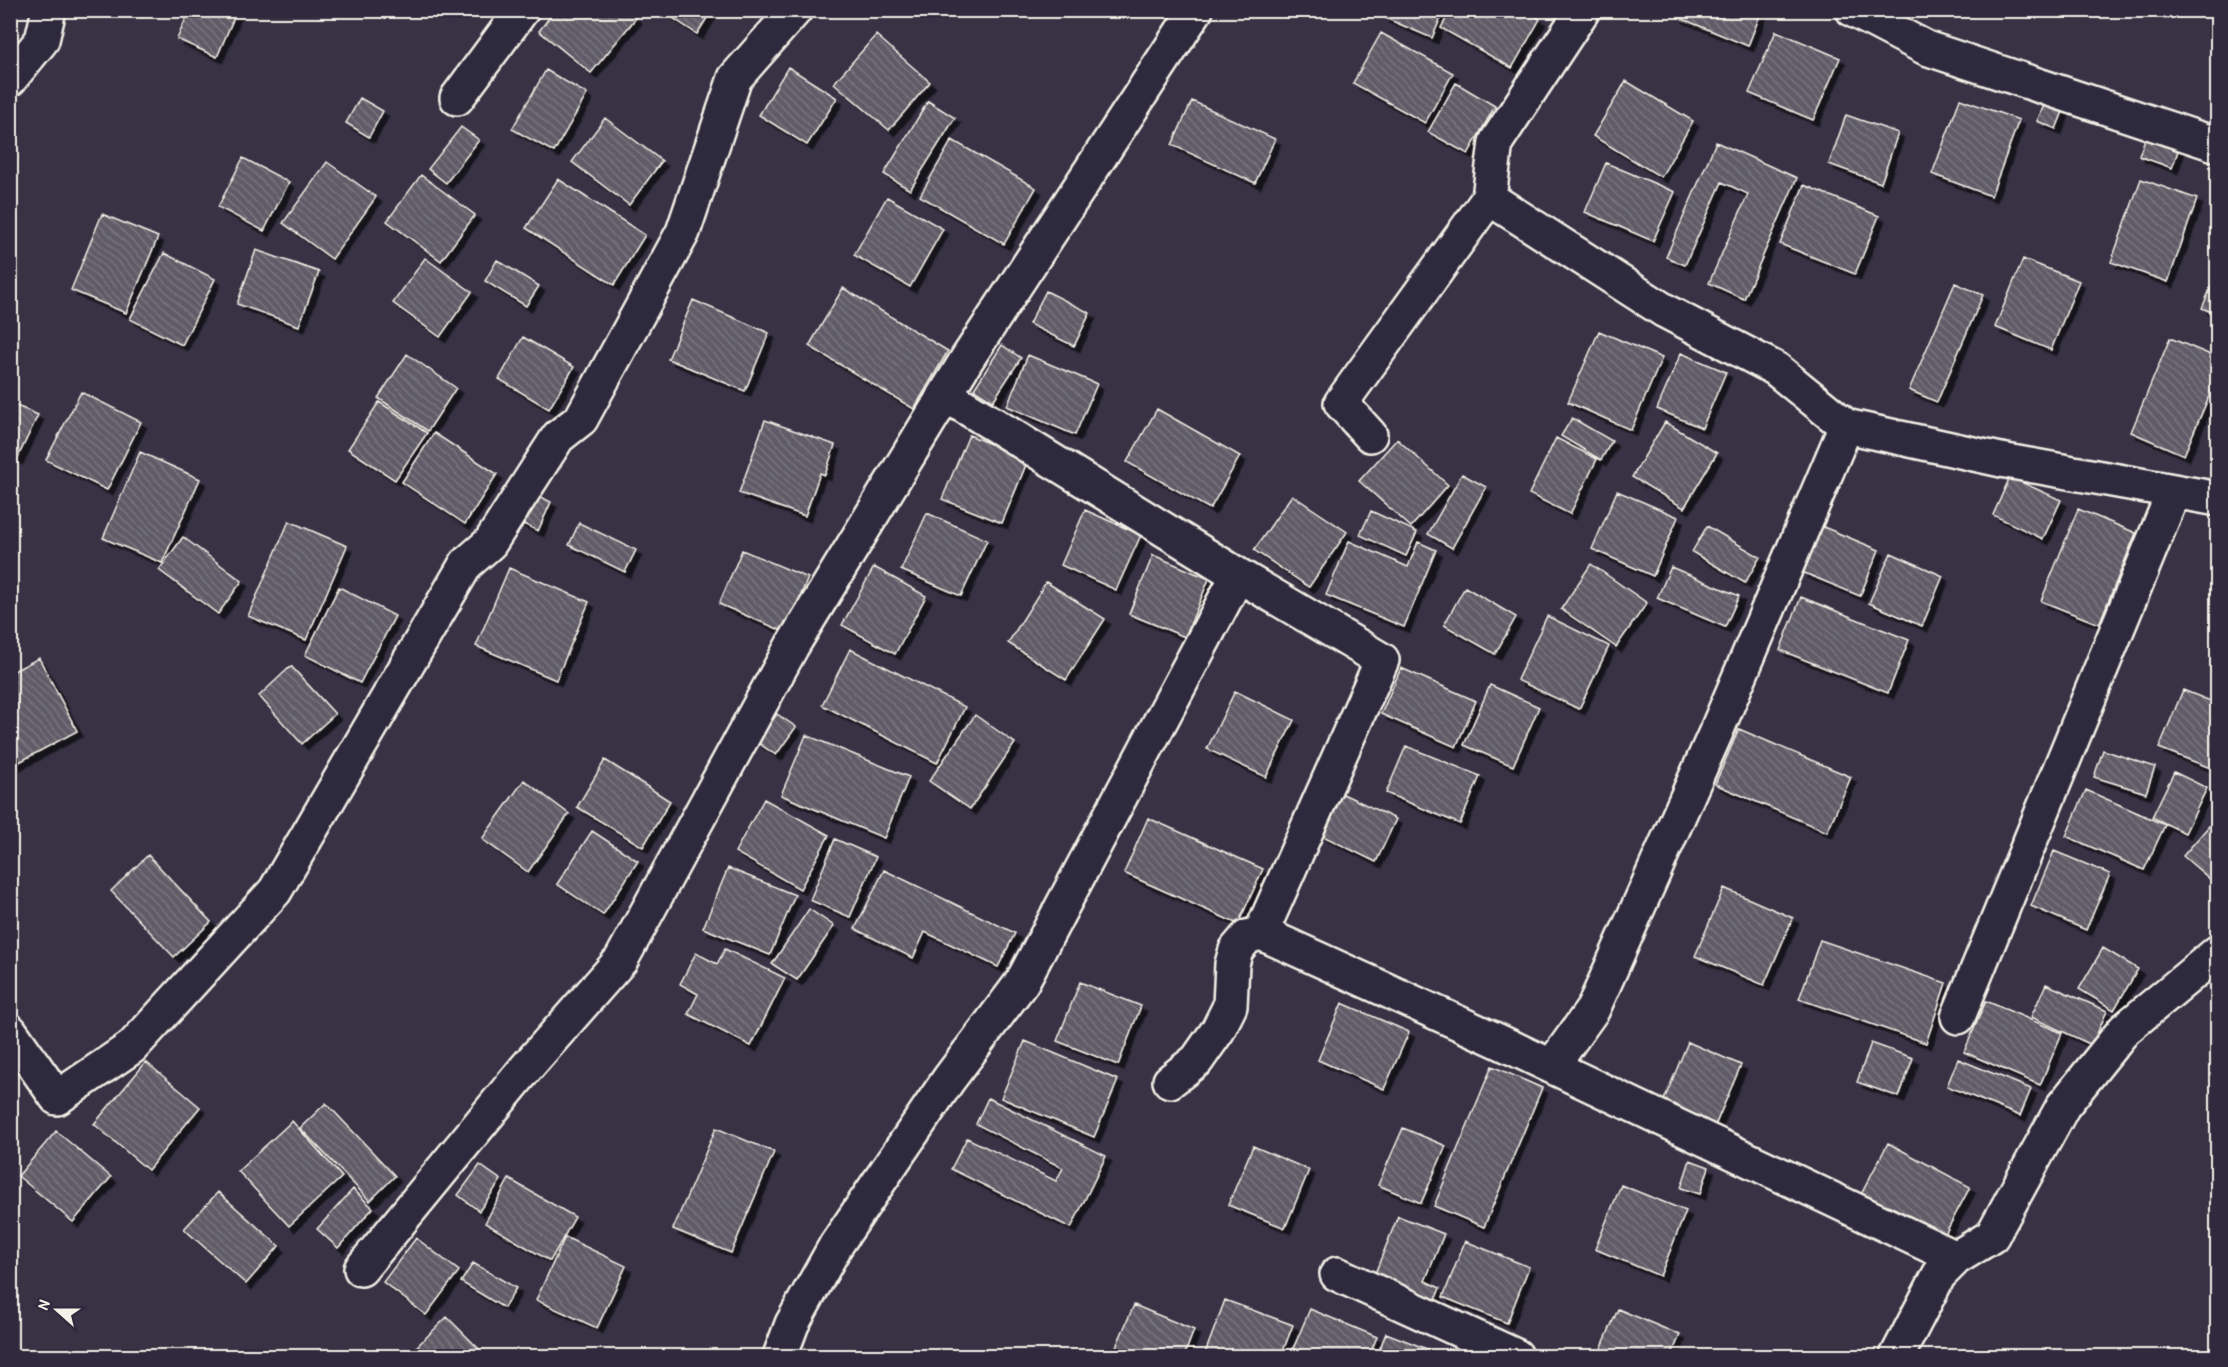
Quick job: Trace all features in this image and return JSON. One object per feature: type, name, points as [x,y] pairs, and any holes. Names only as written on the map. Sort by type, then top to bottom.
[{"type":"street","points":[[10,79],[42,40],[49,10]]},
{"type":"street","points":[[457,98],[522,10]]},
{"type":"street","points":[[10,1031],[57,1098],[132,1047],[275,891],[466,564],[490,543],[558,436],[581,419],[683,232],[735,78],[795,10]]},
{"type":"street","points":[[361,1269],[526,1068],[621,960],[792,646],[946,395],[1196,10]]},
{"type":"street","points":[[1370,435],[1341,403],[1489,198],[1496,142],[1583,10]]},
{"type":"street","points":[[1853,10],[1926,48],[2217,145]]},
{"type":"street","points":[[1489,198],[1665,311],[1776,369],[1846,426],[2001,460],[2217,500]]},
{"type":"street","points":[[946,395],[1238,575],[1382,660],[1261,933]]},
{"type":"street","points":[[1552,1066],[1593,1009],[1716,732],[1846,426]]},
{"type":"street","points":[[1959,1017],[2174,491]]},
{"type":"street","points":[[780,1356],[792,1324],[836,1245],[949,1080],[1022,982],[1238,575]]},
{"type":"street","points":[[1170,1081],[1197,1060],[1218,1030],[1230,1006],[1232,964],[1236,951],[1247,937],[1261,933],[1552,1066],[1956,1258]]},
{"type":"street","points":[[1897,1356],[1939,1275],[1956,1258],[1992,1236],[2063,1106],[2124,1030],[2217,951]]},
{"type":"street","points":[[1337,1274],[1515,1356]]},
{"type":"building","points":[[179,10],[237,10],[217,57],[177,39],[188,14]]},
{"type":"building","points":[[555,10],[627,10],[636,18],[591,73],[539,31]]},
{"type":"building","points":[[661,10],[712,10],[697,34]]},
{"type":"building","points":[[1386,10],[1444,10],[1432,38],[1383,17]]},
{"type":"building","points":[[1451,10],[1525,10],[1540,19],[1512,68],[1441,28]]},
{"type":"building","points":[[1681,10],[1762,10],[1748,46],[1678,17]]},
{"type":"building","points":[[1776,31],[1840,58],[1813,120],[1749,93]]},
{"type":"building","points":[[1381,33],[1453,73],[1425,123],[1353,83]]},
{"type":"building","points":[[876,35],[930,82],[889,130],[834,83]]},
{"type":"building","points":[[788,67],[837,98],[807,145],[759,115]]},
{"type":"building","points":[[546,70],[587,94],[554,152],[512,129]]},
{"type":"building","points":[[1626,81],[1693,121],[1661,177],[1593,136]]},
{"type":"building","points":[[1456,83],[1495,106],[1468,154],[1428,132]]},
{"type":"building","points":[[360,98],[383,111],[369,137],[346,123]]},
{"type":"building","points":[[1960,99],[2019,120],[1991,196],[1932,174]]},
{"type":"building","points":[[928,101],[955,118],[910,190],[884,174]]},
{"type":"building","points":[[1192,101],[1275,139],[1255,183],[1172,145]]},
{"type":"building","points":[[2046,101],[2064,109],[2056,129],[2037,121]]},
{"type":"building","points":[[1846,115],[1898,133],[1881,183],[1829,164]]},
{"type":"building","points":[[605,118],[662,161],[629,205],[572,162]]},
{"type":"building","points":[[461,127],[479,140],[446,183],[428,169]]},
{"type":"building","points":[[2146,136],[2179,148],[2172,168],[2139,156]]},
{"type":"building","points":[[952,140],[1036,188],[1004,244],[920,196]]},
{"type":"building","points":[[1716,142],[1797,178],[1744,299],[1709,283],[1748,194],[1722,182],[1685,265],[1666,257]]},
{"type":"building","points":[[243,158],[289,182],[264,231],[218,207]]},
{"type":"building","points":[[327,162],[376,197],[332,259],[283,223]]},
{"type":"building","points":[[1606,163],[1675,192],[1653,241],[1585,212]]},
{"type":"building","points":[[421,175],[475,215],[441,261],[387,221]]},
{"type":"building","points":[[558,179],[645,235],[614,285],[526,228]]},
{"type":"building","points":[[2141,179],[2197,199],[2168,282],[2111,262]]},
{"type":"building","points":[[1804,185],[1879,216],[1855,274],[1780,244]]},
{"type":"building","points":[[887,197],[943,229],[910,287],[854,255]]},
{"type":"building","points":[[102,214],[158,237],[126,313],[71,290]]},
{"type":"building","points":[[256,250],[319,272],[299,326],[237,304]]},
{"type":"building","points":[[164,253],[215,279],[182,345],[130,319]]},
{"type":"building","points":[[425,258],[472,292],[440,337],[393,303]]},
{"type":"building","points":[[2023,259],[2079,281],[2051,350],[1995,327]]},
{"type":"building","points":[[497,260],[539,286],[526,306],[485,281]]},
{"type":"building","points":[[2218,271],[2218,315],[2202,308]]},
{"type":"building","points":[[1955,283],[1983,295],[1937,402],[1909,390]]},
{"type":"building","points":[[843,288],[948,351],[914,409],[809,346]]},
{"type":"building","points":[[1046,291],[1090,313],[1074,346],[1029,324]]},
{"type":"building","points":[[693,300],[769,333],[745,391],[668,359]]},
{"type":"building","points":[[1599,331],[1662,358],[1631,430],[1568,402]]},
{"type":"building","points":[[523,337],[574,367],[549,409],[499,379]]},
{"type":"building","points":[[2170,338],[2218,358],[2218,375],[2184,455],[2131,432]]},
{"type":"building","points":[[1002,345],[1021,358],[993,401],[974,389]]},
{"type":"building","points":[[1681,353],[1726,372],[1702,428],[1657,409]]},
{"type":"building","points":[[407,354],[456,388],[428,431],[378,398]]},
{"type":"building","points":[[1028,355],[1097,384],[1075,435],[1007,406]]},
{"type":"building","points":[[81,392],[141,422],[107,490],[46,460]]},
{"type":"building","points":[[379,402],[427,433],[395,480],[348,449]]},
{"type":"building","points":[[10,403],[38,415],[17,459],[10,456]]},
{"type":"building","points":[[1157,409],[1240,456],[1210,509],[1127,462]]},
{"type":"building","points":[[1572,418],[1612,441],[1601,460],[1561,436]]},
{"type":"building","points":[[765,420],[835,445],[825,475],[820,473],[805,516],[739,493]]},
{"type":"building","points":[[1665,422],[1717,453],[1684,508],[1632,477]]},
{"type":"building","points":[[434,433],[497,474],[465,524],[402,482]]},
{"type":"building","points":[[969,435],[1028,460],[1002,523],[942,499]]},
{"type":"building","points":[[1556,438],[1597,459],[1570,514],[1529,494]]},
{"type":"building","points":[[1397,439],[1448,485],[1411,527],[1359,481]]},
{"type":"building","points":[[140,452],[200,479],[162,563],[103,538]]},
{"type":"building","points":[[1462,474],[1486,487],[1452,548],[1428,534]]},
{"type":"building","points":[[2010,477],[2061,500],[2043,539],[1993,515]]},
{"type":"building","points":[[525,489],[551,502],[538,531],[511,518]]},
{"type":"building","points":[[1617,491],[1678,517],[1653,576],[1592,549]]},
{"type":"building","points":[[1292,495],[1347,532],[1309,587],[1254,550]]},
{"type":"building","points":[[2078,509],[2136,533],[2099,624],[2041,601]]},
{"type":"building","points":[[1085,510],[1141,535],[1116,590],[1061,565]]},
{"type":"building","points":[[1371,511],[1417,532],[1406,556],[1360,535]]},
{"type":"building","points":[[927,513],[987,540],[961,596],[901,570]]},
{"type":"building","points":[[289,521],[347,546],[306,640],[248,616]]},
{"type":"building","points":[[579,523],[636,550],[625,572],[569,545]]},
{"type":"building","points":[[1707,526],[1760,557],[1745,583],[1692,552]]},
{"type":"building","points":[[1821,526],[1879,550],[1860,596],[1802,572]]},
{"type":"building","points":[[183,537],[242,581],[218,614],[159,570]]},
{"type":"building","points":[[1349,541],[1408,567],[1418,542],[1436,550],[1404,627],[1326,595]]},
{"type":"building","points":[[742,550],[808,578],[785,632],[719,604]]},
{"type":"building","points":[[1891,553],[1943,576],[1922,626],[1869,603]]},
{"type":"building","points":[[1153,555],[1209,579],[1185,637],[1129,614]]},
{"type":"building","points":[[1591,564],[1647,603],[1616,647],[1561,609]]},
{"type":"building","points":[[874,567],[926,596],[895,654],[842,625]]},
{"type":"building","points":[[1671,567],[1739,596],[1725,627],[1657,598]]},
{"type":"building","points":[[509,568],[589,602],[556,680],[476,646]]},
{"type":"building","points":[[1046,582],[1105,619],[1066,680],[1008,643]]},
{"type":"building","points":[[339,587],[395,616],[360,683],[305,655]]},
{"type":"building","points":[[1465,587],[1516,617],[1495,654],[1444,625]]},
{"type":"building","points":[[1801,597],[1909,640],[1888,693],[1780,650]]},
{"type":"building","points":[[1547,616],[1609,646],[1579,709],[1517,680]]},
{"type":"building","points":[[850,649],[965,707],[937,763],[822,705]]},
{"type":"building","points":[[39,658],[77,731],[10,767],[10,673]]},
{"type":"building","points":[[291,666],[335,714],[302,744],[259,696]]},
{"type":"building","points":[[1401,668],[1476,701],[1456,747],[1381,714]]},
{"type":"building","points":[[1490,685],[1539,707],[1513,766],[1464,745]]},
{"type":"building","points":[[2183,690],[2218,704],[2218,771],[2159,748]]},
{"type":"building","points":[[1235,691],[1294,720],[1266,777],[1207,749]]},
{"type":"building","points":[[777,714],[796,727],[776,755],[757,742]]},
{"type":"building","points":[[975,715],[1015,743],[970,809],[929,781]]},
{"type":"building","points":[[1739,729],[1851,777],[1827,832],[1715,784]]},
{"type":"building","points":[[806,735],[909,777],[884,838],[781,795]]},
{"type":"building","points":[[1406,746],[1480,776],[1460,824],[1386,793]]},
{"type":"building","points":[[2103,750],[2155,767],[2146,793],[2094,777]]},
{"type":"building","points":[[605,760],[670,801],[643,847],[577,807]]},
{"type":"building","points":[[2174,772],[2207,788],[2185,833],[2152,817]]},
{"type":"building","points":[[524,780],[569,814],[528,872],[482,839]]},
{"type":"building","points":[[2086,790],[2165,825],[2144,870],[2066,836]]},
{"type":"building","points":[[1341,793],[1396,819],[1376,862],[1321,835]]},
{"type":"building","points":[[764,799],[829,835],[800,889],[735,852]]},
{"type":"building","points":[[1148,818],[1263,869],[1238,924],[1124,873]]},
{"type":"building","points":[[2215,819],[2218,821],[2218,886],[2183,856]]},
{"type":"building","points":[[592,831],[638,861],[603,915],[557,884]]},
{"type":"building","points":[[835,839],[876,857],[850,917],[810,900]]},
{"type":"building","points":[[2054,851],[2110,874],[2086,930],[2031,906]]},
{"type":"building","points":[[148,855],[211,922],[174,957],[111,891]]},
{"type":"building","points":[[728,868],[795,895],[770,955],[703,928]]},
{"type":"building","points":[[884,870],[1015,933],[998,967],[925,932],[913,958],[855,929]]},
{"type":"building","points":[[1724,888],[1793,918],[1764,985],[1695,956]]},
{"type":"building","points":[[809,909],[834,926],[797,980],[772,964]]},
{"type":"building","points":[[1820,940],[1946,983],[1926,1043],[1799,999]]},
{"type":"building","points":[[2103,948],[2138,969],[2114,1010],[2079,989]]},
{"type":"building","points":[[725,949],[785,978],[751,1046],[688,1014],[698,994],[680,984],[696,953],[717,964]]},
{"type":"building","points":[[1080,982],[1141,1006],[1118,1065],[1057,1041]]},
{"type":"building","points":[[2046,984],[2107,1011],[2092,1045],[2031,1017]]},
{"type":"building","points":[[1986,1001],[2062,1033],[2040,1085],[1964,1052]]},
{"type":"building","points":[[1342,1003],[1409,1032],[1384,1089],[1318,1060]]},
{"type":"building","points":[[1025,1041],[1118,1080],[1094,1137],[1001,1098]]},
{"type":"building","points":[[1688,1042],[1741,1065],[1711,1135],[1659,1112]]},
{"type":"building","points":[[1871,1043],[1913,1058],[1899,1097],[1857,1082]]},
{"type":"building","points":[[1958,1059],[2031,1089],[2020,1116],[1947,1086]]},
{"type":"building","points":[[146,1062],[200,1107],[148,1170],[94,1124]]},
{"type":"building","points":[[1492,1066],[1542,1088],[1484,1227],[1434,1206]]},
{"type":"building","points":[[988,1098],[1106,1156],[1071,1228],[951,1169],[967,1138],[1056,1181],[1063,1168],[976,1124]]},
{"type":"building","points":[[326,1103],[395,1176],[370,1201],[300,1128]]},
{"type":"building","points":[[292,1121],[342,1177],[289,1226],[238,1171]]},
{"type":"building","points":[[716,1128],[774,1152],[731,1253],[673,1229]]},
{"type":"building","points":[[1403,1128],[1446,1146],[1421,1203],[1378,1185]]},
{"type":"building","points":[[56,1131],[111,1177],[73,1222],[18,1176]]},
{"type":"building","points":[[1888,1143],[1970,1187],[1945,1234],[1888,1205],[1881,1220],[1855,1206]]},
{"type":"building","points":[[1253,1146],[1309,1170],[1285,1228],[1228,1205]]},
{"type":"building","points":[[1690,1160],[1709,1167],[1700,1194],[1681,1188]]},
{"type":"building","points":[[480,1165],[501,1180],[479,1211],[458,1195]]},
{"type":"building","points":[[509,1179],[575,1217],[550,1261],[485,1223]]},
{"type":"building","points":[[1621,1185],[1686,1211],[1660,1276],[1595,1249]]},
{"type":"building","points":[[353,1189],[373,1208],[338,1248],[317,1229]]},
{"type":"building","points":[[218,1192],[279,1246],[246,1284],[184,1229]]},
{"type":"building","points":[[1398,1216],[1444,1234],[1425,1281],[1440,1288],[1431,1311],[1370,1286]]},
{"type":"building","points":[[565,1237],[626,1266],[597,1328],[536,1300]]},
{"type":"building","points":[[416,1238],[459,1271],[426,1315],[383,1282]]},
{"type":"building","points":[[1465,1241],[1529,1267],[1507,1323],[1443,1297]]},
{"type":"building","points":[[473,1263],[516,1288],[504,1308],[461,1282]]},
{"type":"building","points":[[1225,1300],[1293,1325],[1281,1356],[1204,1356]]},
{"type":"building","points":[[1134,1305],[1194,1330],[1184,1356],[1112,1356]]},
{"type":"building","points":[[1310,1309],[1377,1337],[1369,1356],[1290,1356]]},
{"type":"building","points":[[1618,1309],[1680,1335],[1671,1356],[1598,1356]]},
{"type":"building","points":[[447,1317],[484,1354],[482,1356],[407,1356]]},
{"type":"building","points":[[1386,1333],[1432,1351],[1430,1356],[1377,1356]]}]
